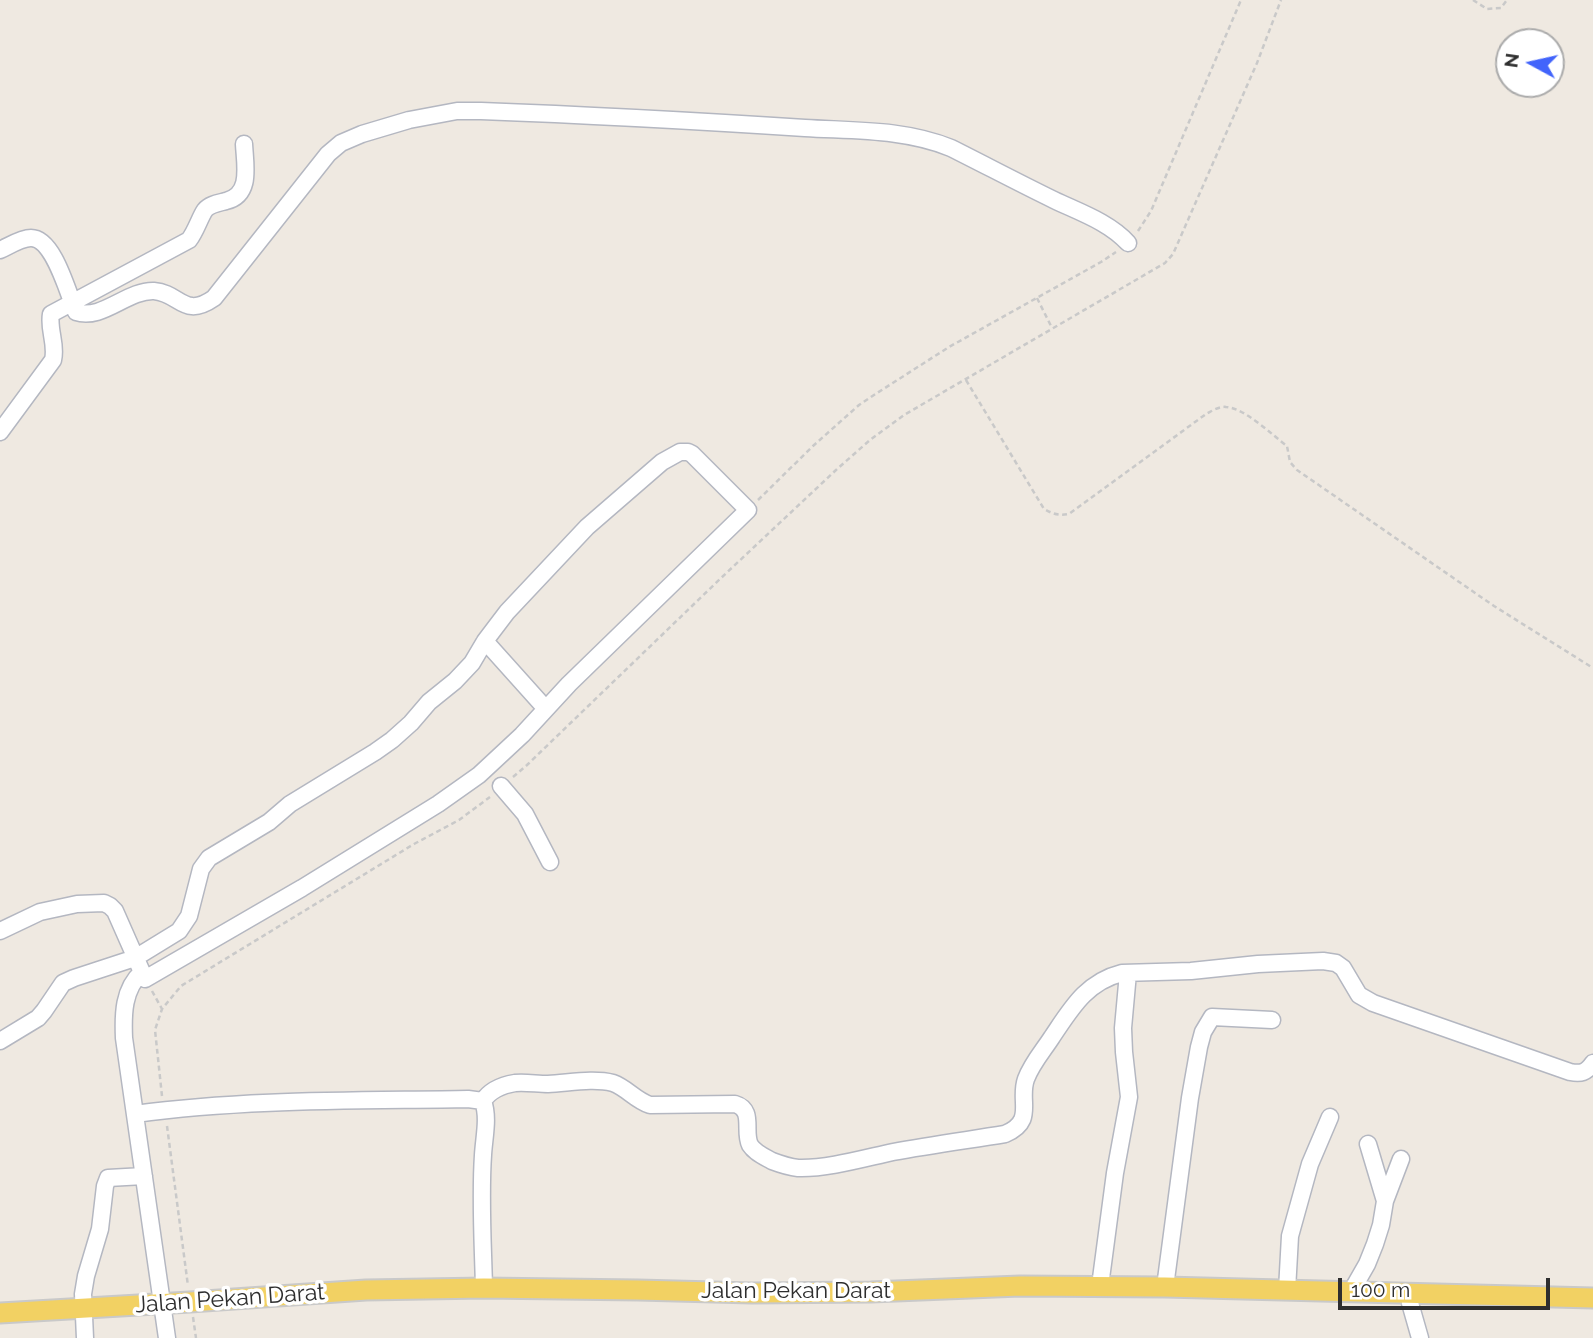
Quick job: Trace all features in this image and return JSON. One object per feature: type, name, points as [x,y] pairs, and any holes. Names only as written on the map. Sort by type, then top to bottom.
[{"type":"main road","name":"Jalan Pekan Darat","points":[[0,1313],[366,1290],[484,1288],[752,1293],[1100,1286],[1593,1298]]},
{"type":"street","points":[[0,250],[25,239],[43,242],[57,264],[76,312],[93,314],[138,293],[152,291],[191,307],[198,306],[214,298],[328,154],[341,143],[409,120],[457,111],[752,124],[916,136],[951,148],[1087,215],[1122,236],[1128,243]]},
{"type":"street","points":[[0,432],[53,360],[51,314],[189,240],[205,210],[212,205],[234,199],[242,192],[245,183],[244,144]]},
{"type":"street","points":[[0,931],[40,912],[77,904],[104,903],[115,911],[139,965],[145,979],[438,804],[479,775],[748,509],[696,456],[684,452],[669,457],[580,534],[507,612],[472,663],[392,740],[290,804],[269,822],[209,858],[201,869],[189,916],[179,931],[139,965],[74,978],[63,983],[38,1018],[0,1041]]},
{"type":"street","points":[[485,641],[546,709]]},
{"type":"street","points":[[501,786],[525,814],[550,862]]},
{"type":"street","points":[[483,1101],[490,1092],[515,1083],[596,1081],[613,1083],[640,1102],[650,1105],[735,1104],[746,1112],[751,1146],[758,1154],[788,1167],[840,1163],[1015,1130],[1024,1113],[1025,1083],[1031,1067],[1082,995],[1110,976],[1127,984],[1191,971],[1323,961],[1336,963],[1343,968],[1359,995],[1373,1003],[1570,1073],[1584,1073],[1593,1063]]},
{"type":"street","points":[[139,965],[125,1001],[124,1038],[150,1112],[144,1175],[167,1338]]},
{"type":"street","points":[[1100,1286],[1115,1173],[1129,1097],[1123,1028],[1127,984]]},
{"type":"street","points":[[1165,1287],[1190,1098],[1203,1032],[1212,1017],[1272,1020]]},
{"type":"street","points":[[150,1112],[335,1100],[483,1101],[486,1108],[482,1157],[484,1288]]},
{"type":"street","points":[[1287,1290],[1290,1236],[1310,1164],[1330,1117]]},
{"type":"street","points":[[1368,1144],[1385,1201]]},
{"type":"street","points":[[1351,1292],[1375,1244],[1385,1201],[1401,1159]]},
{"type":"street","points":[[85,1338],[82,1308],[86,1276],[100,1229],[108,1178],[144,1175]]},
{"type":"street","points":[[1410,1294],[1420,1338]]},
{"type":"path","points":[[748,509],[859,405],[948,347],[1101,262],[1128,243],[1151,211],[1241,0]]},
{"type":"path","points":[[196,1338],[150,1112],[155,1030],[162,1009],[181,986],[458,820],[488,799],[862,447],[904,415],[1165,263],[1173,254],[1257,63],[1281,0]]},
{"type":"path","points":[[1473,0],[1488,9],[1500,8],[1507,0]]},
{"type":"path","points":[[1037,298],[1052,328]]},
{"type":"path","points":[[966,380],[1044,509],[1061,516],[1069,514],[1206,414],[1216,408],[1235,409],[1287,446],[1290,462],[1297,470],[1494,606],[1593,668]]},
{"type":"path","points":[[152,990],[162,1009]]}]
